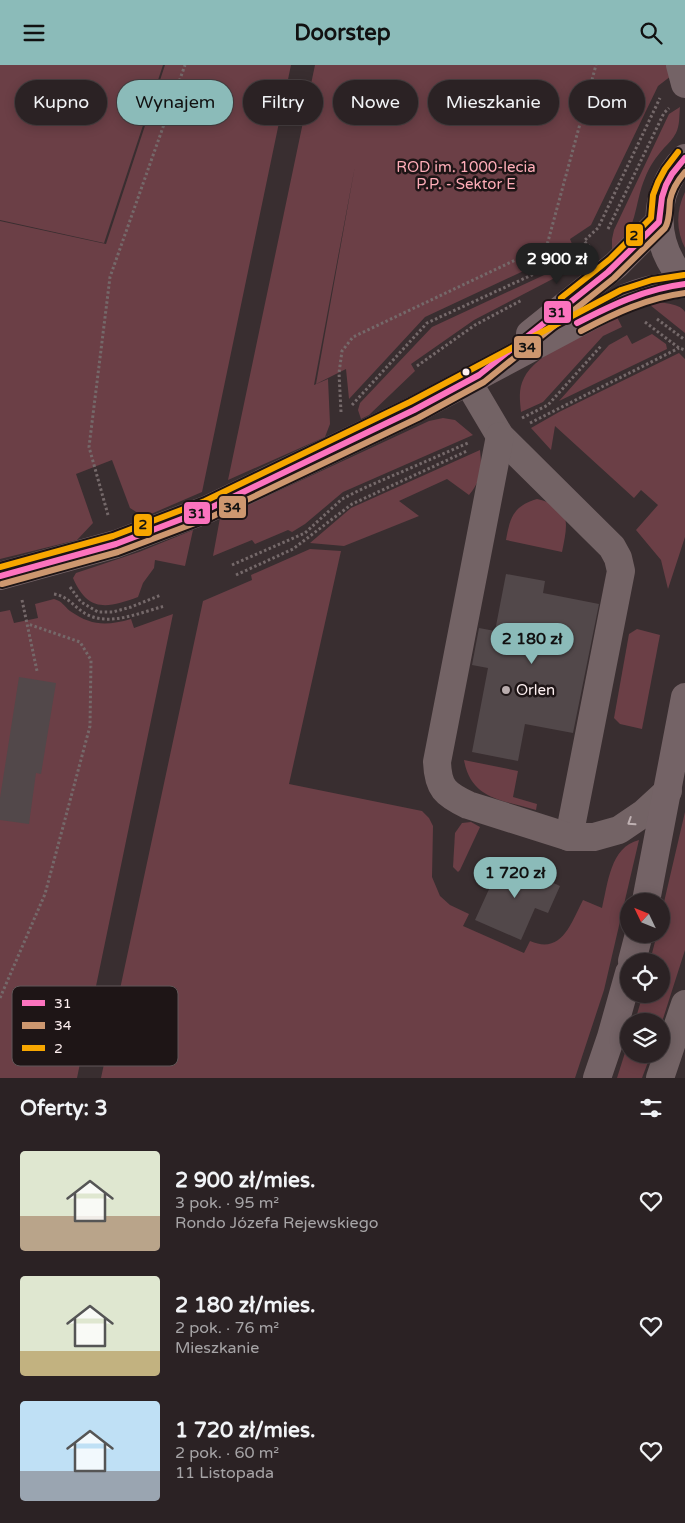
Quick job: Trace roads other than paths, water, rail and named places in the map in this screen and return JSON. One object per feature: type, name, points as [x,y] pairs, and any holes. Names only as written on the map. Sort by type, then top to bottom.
[{"type":"main road","points":[[675,89],[680,65]]},
{"type":"main road","points":[[8,574],[116,544],[208,509],[342,445],[625,298],[636,293],[685,283],[667,256],[661,239],[659,222],[662,197],[666,185],[685,158]]},
{"type":"main road","points":[[473,378],[608,272],[659,222]]},
{"type":"main road","points":[[648,893],[685,697]]},
{"type":"main road","points":[[597,1078],[621,1003]]},
{"type":"street","points":[[473,378],[498,433],[612,547],[618,558],[621,571],[569,837]]},
{"type":"street","points":[[498,433],[437,762],[438,777],[443,789],[452,797],[468,805],[569,837],[594,837],[619,830],[644,813],[668,791]]},
{"type":"street","points":[[660,1078],[685,1004]]},
{"type":"place","name":"Orlen","points":[[506,690]]},
{"type":"park label","name":"ROD im. 1000-lecia P.P. - Sektor E","points":[[466,176]]}]
